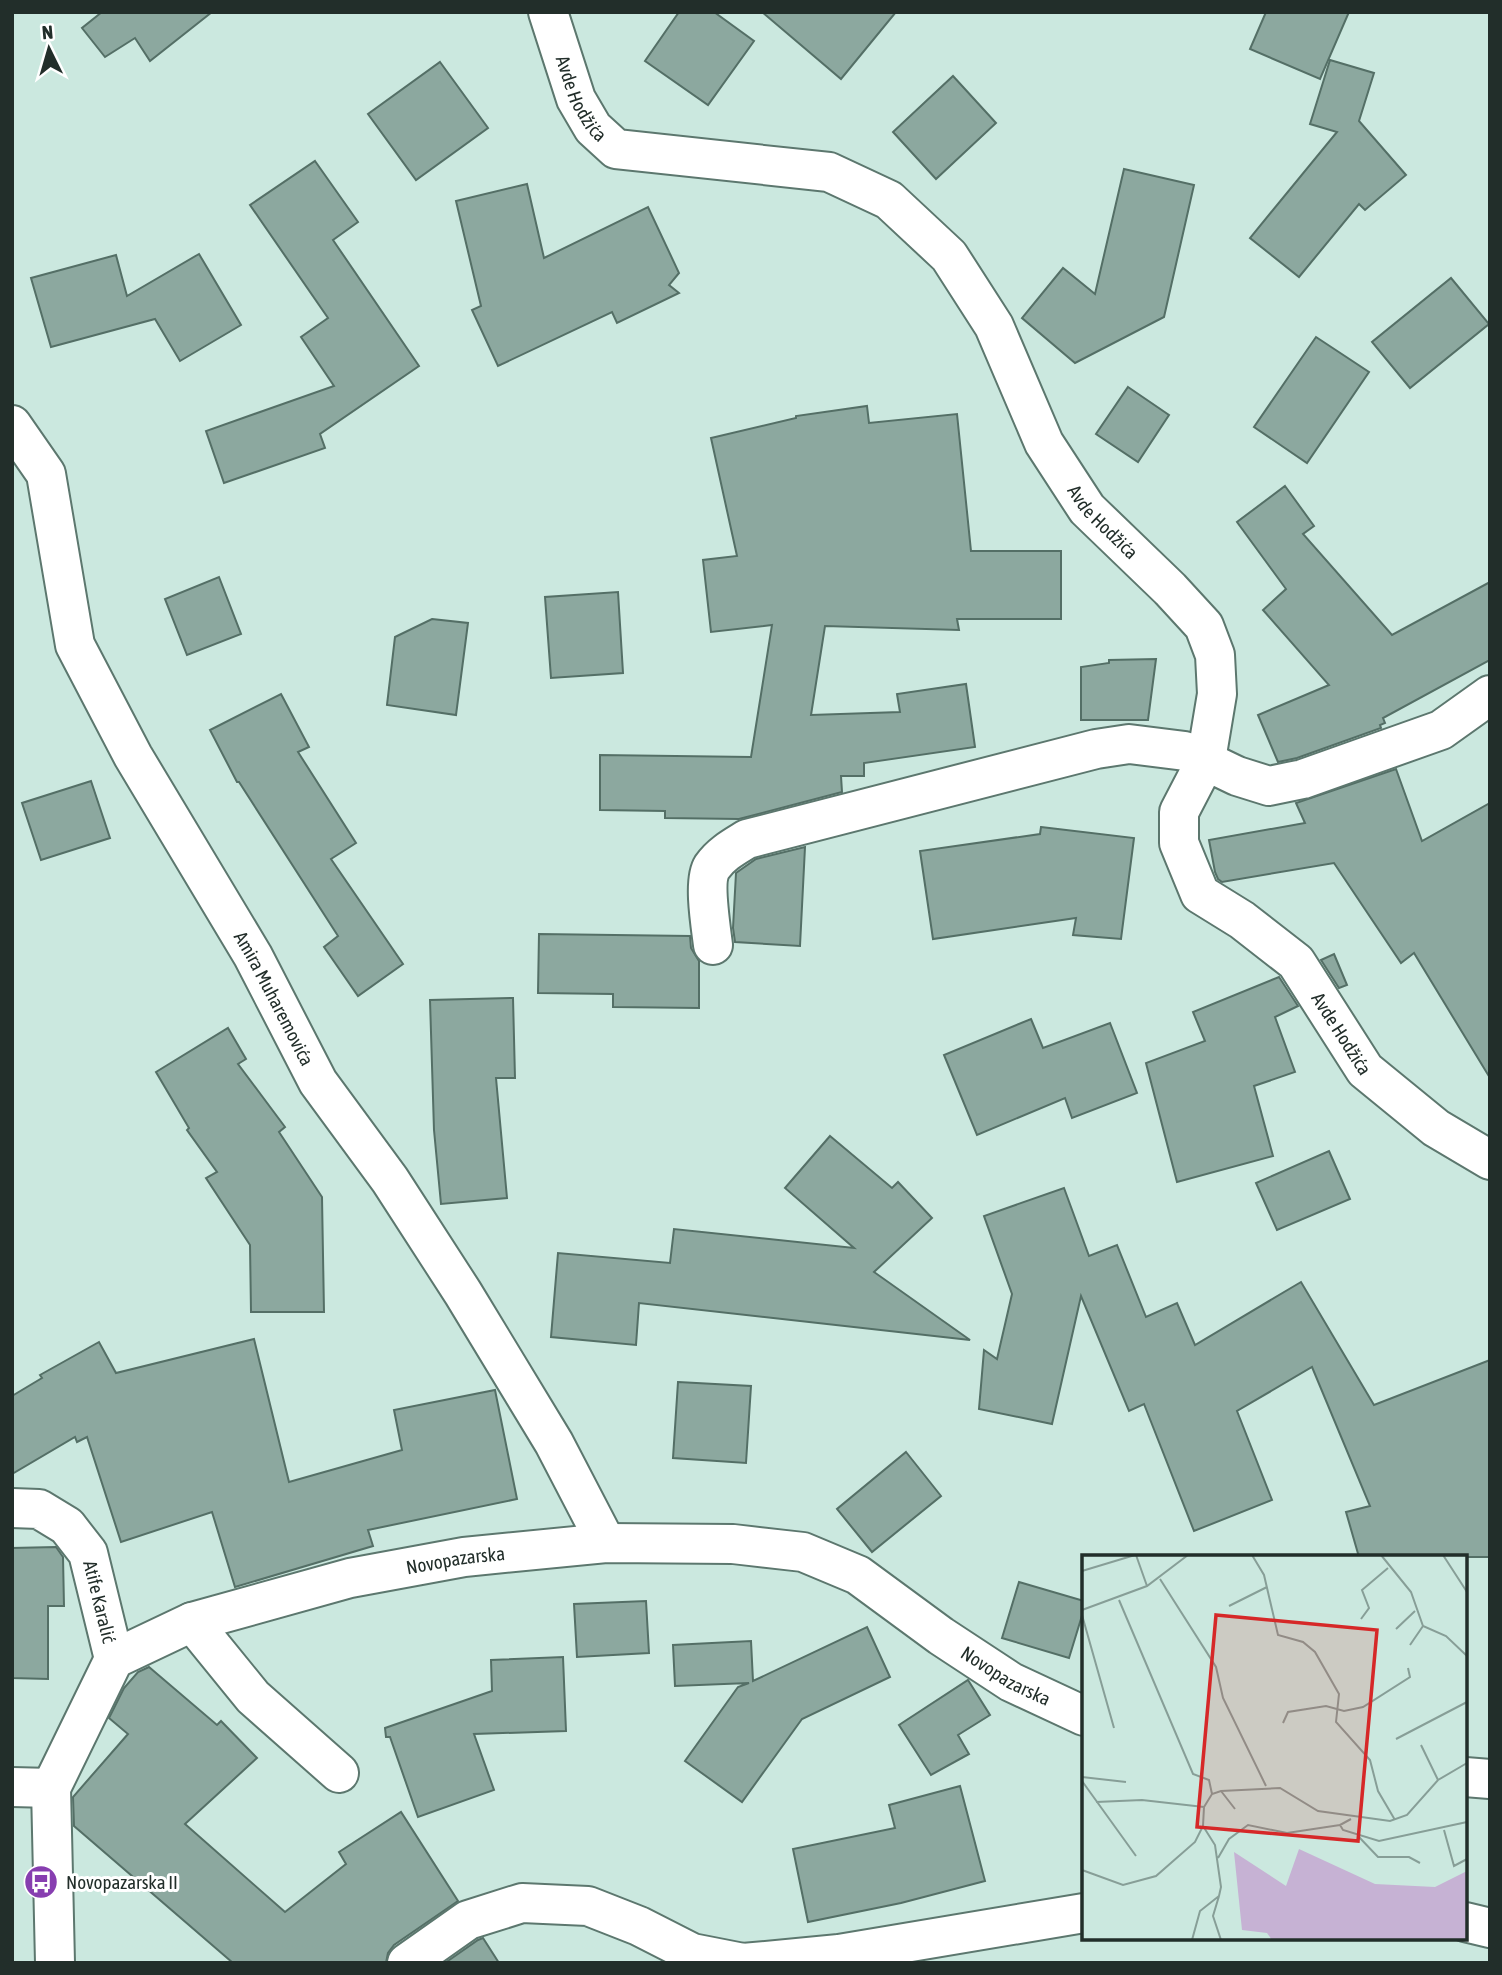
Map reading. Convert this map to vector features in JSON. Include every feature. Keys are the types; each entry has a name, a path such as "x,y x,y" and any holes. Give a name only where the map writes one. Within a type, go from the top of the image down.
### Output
{"street":[{"name":"Avde Hodžića","path":"548,12 576,99 593,128 616,149 829,172 889,200 949,256 994,326 1044,443 1087,509 1170,589 1204,626 1215,654 1217,694 1206,760 1179,812 1179,843 1200,894 1242,920 1296,962 1365,1070 1436,1128 1490,1160"},
{"name":"Amira Muharemovića","path":"12,425 46,474 75,645 132,757 253,956 318,1082 390,1180 463,1293 554,1443 606,1544"},
{"path":"713,945 710,870 726,852 747,839 1096,749 1129,744 1185,751 1237,776 1269,786 1303,779 1441,730 1490,695"},
{"name":"Atife Karalić","path":"12,1508 39,1509 67,1526 88,1553 114,1659"},
{"name":"Novopazarska","path":"114,1659 191,1622 349,1578 464,1557 606,1544 733,1544 803,1552 858,1575 1011,1682 1082,1715"},
{"path":"191,1622 253,1697 339,1773"},
{"path":"56,1962 51,1788 114,1659"},
{"path":"1467,1777 1490,1779"},
{"path":"12,1787 51,1788"},
{"path":"407,1963 468,1920 522,1903 587,1906 639,1926 692,1953 743,1963 839,1954 1082,1913"},
{"path":"1467,1922 1490,1928"}],"building":[{"path":"102,12 212,12 150,61 135,38 105,57 82,28"},
{"path":"679,12 714,12 754,41 708,105 645,61"},
{"path":"762,12 896,12 841,79"},
{"path":"1266,12 1349,12 1320,79 1250,49"},
{"path":"1330,60 1374,73 1359,121 1406,175 1365,210 1359,204 1299,277 1250,238 1337,132 1310,124"},
{"path":"440,62 488,128 416,180 368,114"},
{"path":"953,76 996,123 936,179 893,132"},
{"path":"315,161 358,222 333,240 419,366 320,434 325,448 224,483 206,431 334,386 301,337 328,318 250,205"},
{"path":"1124,169 1194,185 1164,317 1075,363 1022,318 1063,268 1095,294"},
{"path":"527,184 544,258 648,207 679,273 669,285 679,293 617,323 612,312 498,366 472,310 481,306 456,201"},
{"path":"199,254 241,325 180,361 155,319 51,347 31,278 116,255 127,296"},
{"path":"1451,278 1489,324 1410,388 1372,342"},
{"path":"1316,337 1369,372 1307,463 1254,427"},
{"path":"1128,387 1169,415 1138,462 1096,434"},
{"path":"867,406 869,423 957,414 971,551 1061,551 1061,619 957,619 959,630 825,626 811,715 900,712 897,694 966,684 975,747 864,763 864,776 841,776 842,792 739,819 665,818 665,811 600,810 600,755 751,757 772,625 711,632 703,560 737,556 711,438 796,416"},
{"path":"1285,486 1314,526 1303,534 1392,635 1490,582 1490,660 1383,718 1385,723 1380,725 1381,728 1297,758 1278,762 1258,715 1329,685 1263,610 1286,589 1237,522"},
{"path":"219,577 241,634 187,655 165,599"},
{"path":"618,592 623,673 551,678 545,597"},
{"path":"432,619 468,623 456,715 387,705 395,637"},
{"path":"1156,659 1148,720 1081,720 1081,667 1109,663 1109,660"},
{"path":"281,694 309,747 298,752 356,843 331,859 403,964 358,996 324,947 338,936 237,782 210,730"},
{"path":"1396,769 1422,841 1490,803 1490,1078 1414,953 1401,963 1334,863 1222,882 1215,872 1209,840 1305,823 1296,803"},
{"path":"91,781 110,838 41,860 22,803"},
{"path":"1041,827 1134,838 1121,939 1073,935 1076,918 933,939 920,851 1040,834"},
{"path":"805,847 800,946 735,942 733,928 736,873 756,859"},
{"path":"539,934 690,936 691,948 699,961 699,1008 613,1007 613,994 538,993"},
{"path":"1334,954 1347,985 1339,988 1321,960"},
{"path":"1279,977 1298,1006 1275,1017 1295,1072 1254,1086 1273,1156 1177,1182 1146,1063 1205,1041 1193,1012"},
{"path":"513,998 515,1078 496,1078 507,1198 441,1204 434,1130 430,1000"},
{"path":"1031,1019 1043,1048 1110,1023 1137,1093 1072,1118 1065,1098 977,1135 944,1055"},
{"path":"228,1028 246,1059 238,1064 285,1127 279,1132 322,1197 324,1312 251,1312 250,1245 206,1178 217,1172 187,1130 189,1128 156,1072"},
{"path":"830,1136 892,1188 898,1182 932,1218 874,1272 970,1340 639,1303 636,1345 551,1337 558,1253 670,1263 674,1229 854,1248 785,1188"},
{"path":"1329,1151 1350,1199 1277,1230 1256,1183"},
{"path":"1064,1188 1089,1256 1117,1245 1146,1317 1177,1303 1195,1345 1301,1282 1374,1405 1490,1360 1490,1557 1358,1555 1346,1512 1370,1506 1312,1367 1237,1411 1272,1500 1194,1531 1144,1404 1129,1411 1081,1296 1052,1424 979,1409 984,1350 997,1359 1012,1294 984,1216"},
{"path":"254,1339 289,1482 402,1450 394,1410 495,1390 517,1499 368,1530 373,1546 235,1587 212,1512 121,1542 87,1437 77,1442 75,1437 12,1474 12,1396 42,1378 40,1375 99,1342 116,1373"},
{"path":"678,1382 751,1386 746,1463 673,1458"},
{"path":"906,1452 941,1496 872,1552 837,1509"},
{"path":"56,1547 63,1557 64,1606 48,1606 48,1679 12,1678 12,1548"},
{"path":"1019,1582 1082,1600 1082,1616 1069,1658 1002,1638"},
{"path":"646,1601 649,1653 577,1657 574,1604"},
{"path":"867,1627 890,1677 802,1719 742,1802 685,1761 738,1687 749,1683 675,1686 673,1645 751,1641 753,1681"},
{"path":"563,1657 566,1731 474,1734 494,1790 418,1817 390,1737 386,1737 385,1728 492,1691 491,1660"},
{"path":"149,1667 217,1725 221,1721 257,1758 185,1824 285,1912 346,1864 339,1852 401,1812 458,1901 394,1945 388,1953 386,1963 233,1963 74,1826 73,1797 128,1734 109,1718 124,1688 138,1672"},
{"path":"968,1680 990,1715 958,1735 969,1754 931,1775 899,1725"},
{"path":"960,1786 985,1881 901,1903 808,1922 793,1849 895,1828 889,1805"},
{"path":"483,1938 499,1963 445,1963 478,1940"}],"place":[{"name":"Novopazarska II","path":"41,1882"}]}
